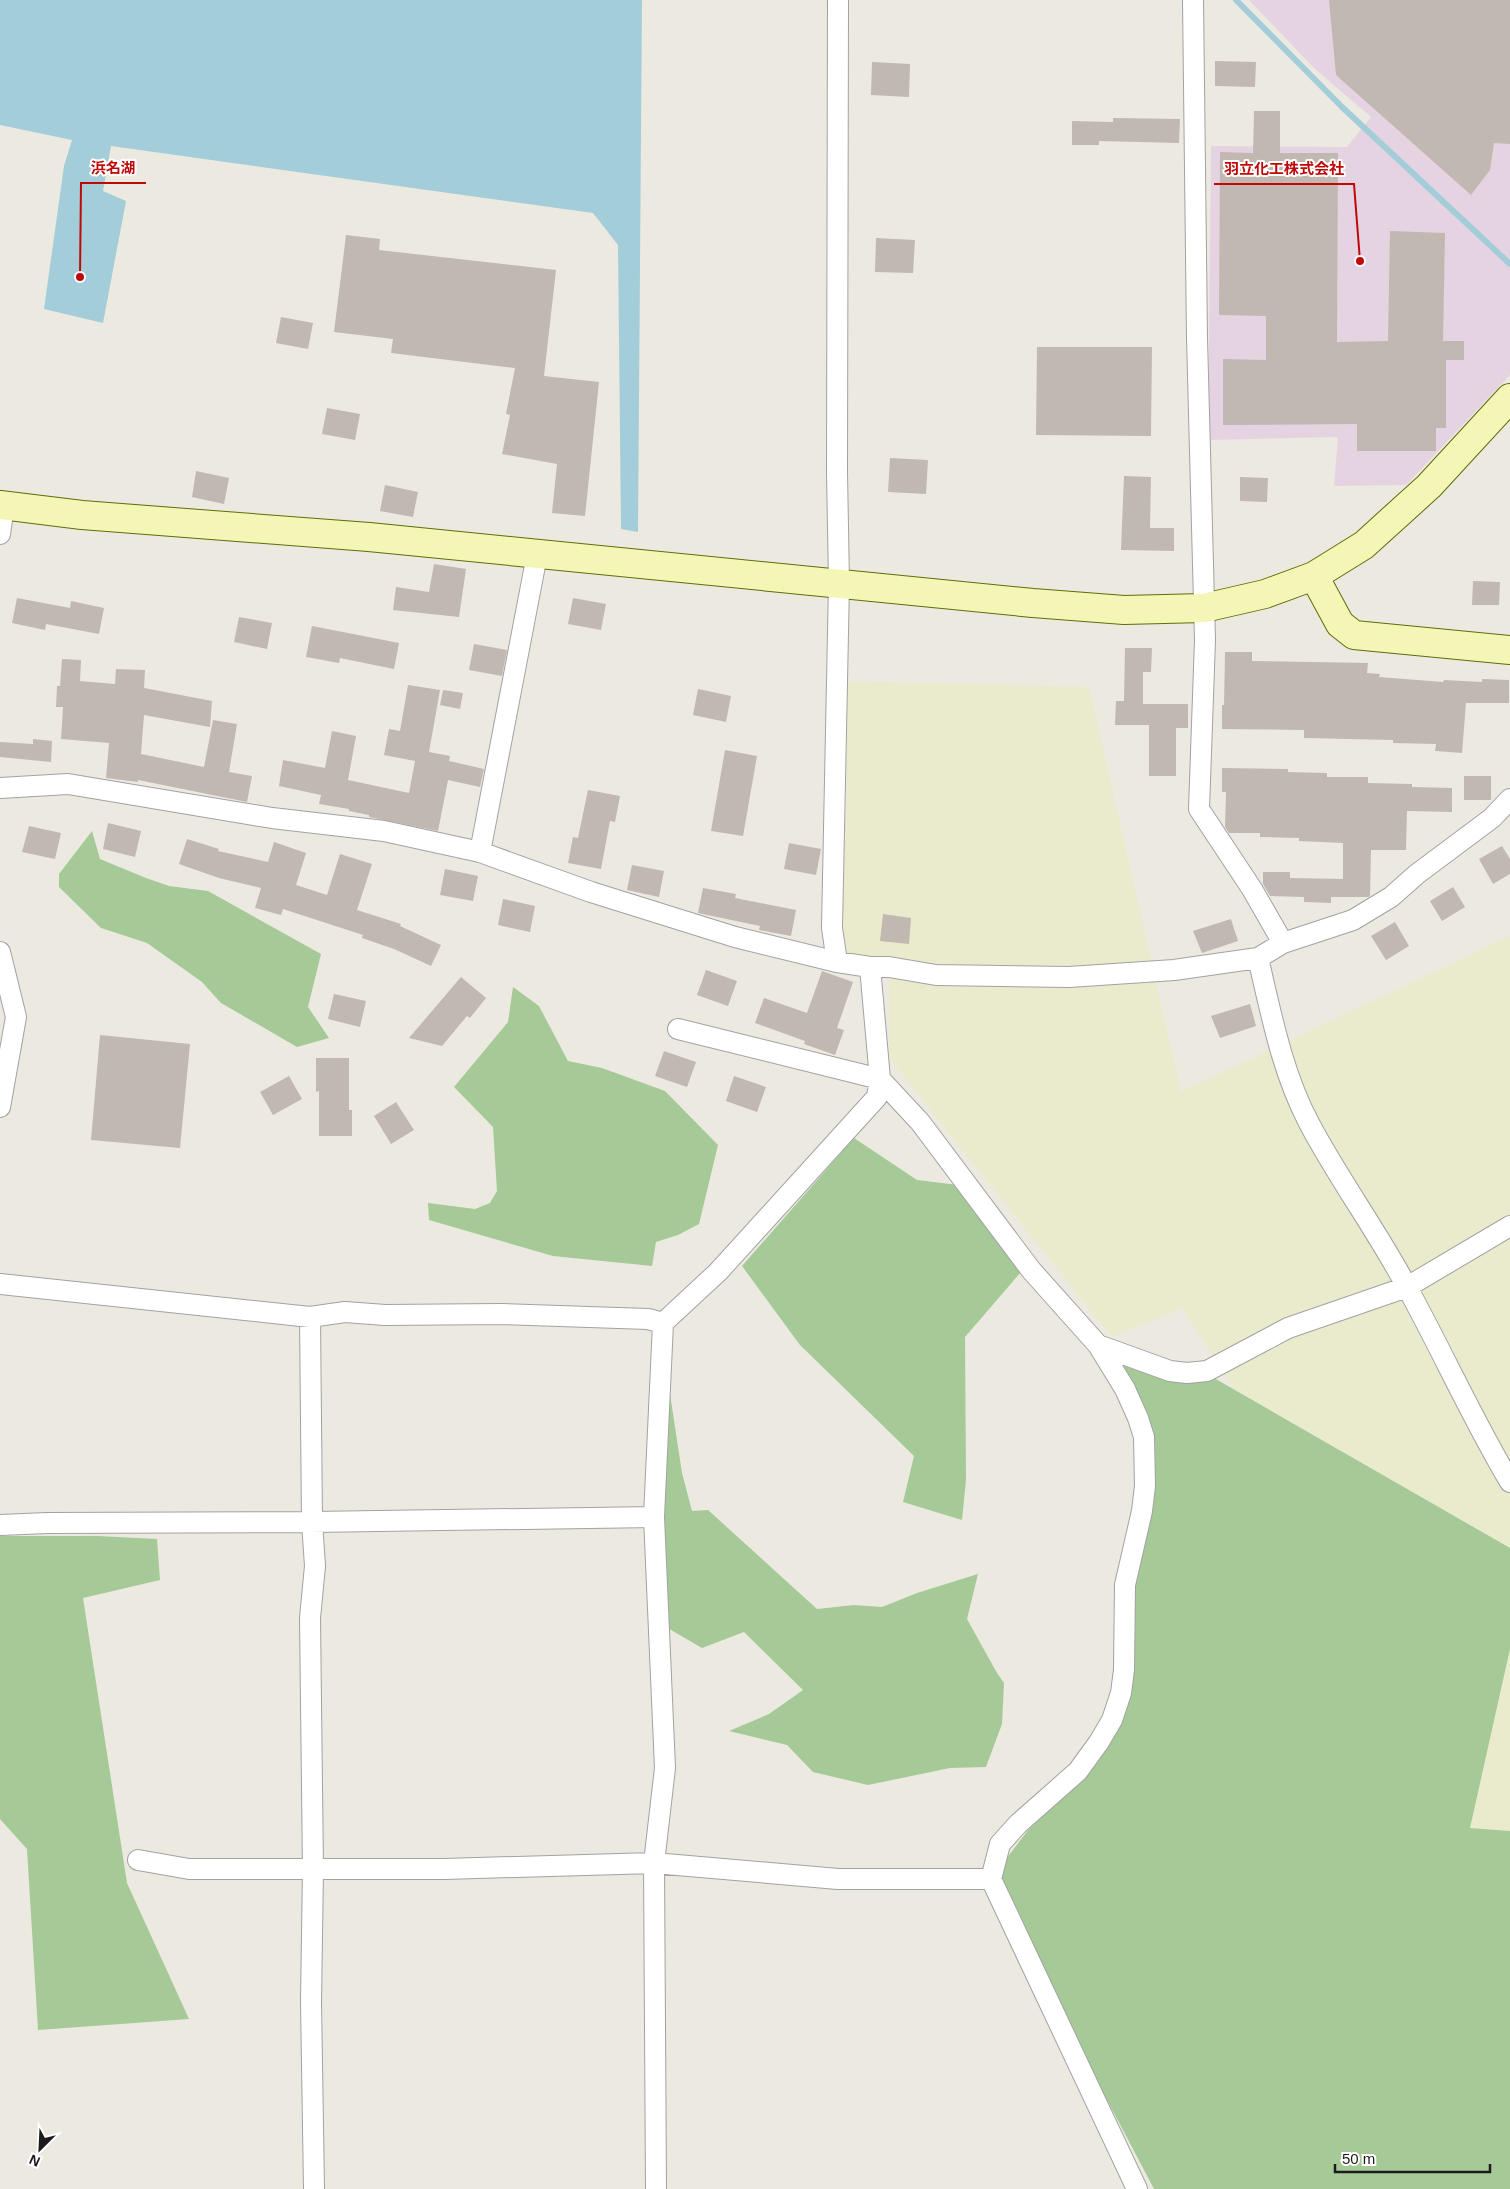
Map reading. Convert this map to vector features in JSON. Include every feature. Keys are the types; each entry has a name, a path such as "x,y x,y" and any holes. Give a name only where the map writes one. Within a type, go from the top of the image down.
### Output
{"street":[{"path":"837,962 832,928 839,583 837,472 838,0"},
{"path":"1194,0 1198,338 1205,640 1199,809 1252,889 1283,944"},
{"path":"0,534 2,506 82,515 369,537 536,555 1124,610 1204,608 1265,594 1314,576 1364,545 1422,492 1510,398"},
{"path":"480,852 536,555"},
{"path":"1314,576 1340,624 1354,635 1510,650"},
{"path":"0,788 68,784 272,818 384,831 480,852 592,892 734,938 837,962 870,967 889,967 936,975 1069,977 1174,970 1258,958 1283,944 1353,920 1391,897 1417,874 1492,818 1510,799"},
{"path":"0,952 16,1017 0,1107"},
{"path":"1258,958 1277,1038 1292,1085 1308,1123 1407,1287 1510,1482"},
{"path":"656,2189 654,1863 665,1768 654,1516 663,1323 718,1272 876,1097 880,1079 870,967"},
{"path":"678,1029 880,1079 920,1122 1031,1270 1098,1345 1125,1390 1144,1437 1145,1486 1142,1511 1125,1585 1124,1670 1121,1693 1112,1720 1078,1771 1018,1824 1000,1844 992,1879 1137,2189"},
{"path":"1098,1345 1170,1371 1188,1373 1207,1371 1288,1328 1407,1287 1510,1226"},
{"path":"0,1284 310,1317 345,1312 501,1314 648,1319 663,1323"},
{"path":"310,1317 312,1522 315,1566 310,1618 313,1870 311,2001 314,2189"},
{"path":"0,1525 654,1516"},
{"path":"138,1860 189,1869 313,1870 444,1869 654,1863 838,1879 992,1879"}],"shaded area":[{"path":"1249,0 1510,0 1510,375 1406,485 1334,486 1338,437 1208,440 1211,146 1347,147 1371,117 1314,68"}],"green space":[{"path":"837,681 1089,687 1181,1092 1510,936 1510,1548 1234,1389 1182,1308 1112,1337 889,1058 889,967 837,962 847,798"},
{"path":"92,831 100,859 169,886 208,891 321,954 308,1007 329,1038 297,1047 221,1003 202,982 147,943 101,928 59,887 59,874"},
{"path":"513,987 539,1006 568,1061 602,1068 665,1091 718,1145 699,1224 678,1235 656,1242 652,1266 553,1256 429,1220 428,1203 475,1209 490,1203 497,1191 493,1127 454,1087 508,1022"},
{"path":"854,1138 917,1180 958,1185 1027,1265 965,1337 966,1480 962,1520 903,1502 914,1456 800,1345 742,1266"},
{"path":"1121,1354 1207,1374 1510,1548 1510,1649 1470,1828 1510,1831 1510,2189 1154,2189 991,1879 1112,1719 1144,1453"},
{"path":"666,1368 682,1473 692,1511 708,1510 817,1609 854,1605 882,1607 917,1593 978,1574 967,1619 1004,1683 1002,1724 986,1767 950,1768 868,1785 813,1772 787,1745 729,1731 769,1714 803,1690 744,1632 702,1648 659,1623"},
{"path":"0,1536 98,1536 157,1539 160,1580 83,1598 127,1883 189,2019 38,2030 27,1849 0,1819"},
{"path":"1510,1649 1510,1831 1469,1829"}],"water":[{"path":"0,0 642,0 638,532 621,529 618,245 593,213 111,146 103,191 126,201 103,323 44,309 64,166 72,140 0,125"}],"building":[{"path":"1329,0 1510,0 1510,144 1494,143 1490,170 1471,195 1336,75"},
{"path":"1215,61 1256,62 1255,87 1215,86"},
{"path":"872,62 910,64 909,97 871,95"},
{"path":"1254,111 1280,111 1280,153 1338,153 1337,342 1388,341 1390,231 1445,233 1443,341 1464,341 1464,360 1446,360 1446,428 1436,428 1436,451 1357,451 1357,424 1223,425 1223,359 1266,360 1266,316 1219,315 1220,152 1253,153"},
{"path":"1113,118 1180,119 1179,143 1099,141 1099,145 1072,145 1072,121 1113,122"},
{"path":"346,235 380,239 379,250 556,270 544,376 599,382 585,516 552,513 557,464 502,454 510,415 506,414 515,368 391,353 393,339 334,332"},
{"path":"876,238 915,240 913,273 875,272"},
{"path":"281,317 313,323 308,349 276,343"},
{"path":"1037,347 1152,347 1151,436 1036,435"},
{"path":"327,408 360,414 355,440 322,434"},
{"path":"890,458 928,460 926,494 888,492"},
{"path":"196,471 229,478 224,504 192,497"},
{"path":"1124,476 1151,477 1150,528 1174,528 1174,551 1121,550"},
{"path":"1240,477 1268,478 1267,502 1240,501"},
{"path":"385,485 418,492 413,517 380,511"},
{"path":"434,564 466,569 459,617 393,610 396,587 429,592"},
{"path":"1473,581 1500,582 1499,605 1472,605"},
{"path":"17,598 70,608 71,601 104,608 99,634 46,624 45,630 12,623"},
{"path":"573,598 606,604 601,630 568,624"},
{"path":"239,617 272,623 267,649 234,642"},
{"path":"312,626 399,643 394,669 340,658 339,663 306,657"},
{"path":"474,644 507,650 502,676 469,670"},
{"path":"1125,648 1152,648 1151,672 1143,672 1143,704 1188,704 1188,728 1176,728 1176,776 1149,776 1149,725 1115,725 1116,701 1124,701"},
{"path":"1225,652 1252,652 1252,661 1368,663 1367,673 1380,674 1379,677 1443,682 1444,680 1482,682 1482,679 1509,680 1509,703 1466,703 1462,753 1435,751 1436,744 1393,743 1393,740 1304,738 1304,730 1222,729"},
{"path":"62,659 81,660 80,681 115,684 116,669 145,670 144,688 212,701 210,727 144,715 141,754 204,767 213,720 237,724 229,772 252,776 247,802 138,780 138,782 106,778 109,743 61,739 63,707 56,707 57,686 60,686"},
{"path":"408,685 440,690 429,752 450,756 449,761 484,769 480,787 448,780 438,831 369,817 369,815 349,811 349,809 319,804 321,795 279,786 283,760 325,768 332,731 356,736 348,780 409,793 415,761 384,755 389,729 400,731"},
{"path":"698,689 731,696 726,722 693,715"},
{"path":"443,690 463,693 460,709 440,705"},
{"path":"33,739 52,741 51,762 0,757 0,742 33,744"},
{"path":"725,750 757,756 743,836 711,831"},
{"path":"1222,768 1288,769 1288,772 1327,773 1327,777 1368,777 1368,783 1412,784 1412,787 1452,788 1452,812 1407,811 1406,850 1371,850 1370,896 1368,897 1331,897 1331,903 1304,902 1304,897 1270,896 1263,884 1263,872 1290,872 1290,878 1343,879 1343,843 1299,841 1299,838 1260,837 1260,833 1229,833 1225,827 1226,792 1222,792"},
{"path":"1464,776 1491,776 1491,800 1464,800"},
{"path":"588,790 620,796 615,822 610,821 601,869 568,863 573,837 578,838"},
{"path":"108,823 141,831 135,857 103,849"},
{"path":"29,826 61,833 55,859 22,852"},
{"path":"187,839 219,849 218,851 268,862 274,842 306,853 296,885 327,895 340,854 372,864 357,910 401,924 400,926 441,945 431,966 394,949 362,938 363,935 283,909 281,915 255,908 261,888 219,878 179,864"},
{"path":"789,843 821,849 816,875 784,869"},
{"path":"1502,846 1510,859 1510,874 1493,884 1479,859"},
{"path":"632,865 664,871 659,897 627,890"},
{"path":"445,869 478,876 473,901 440,895"},
{"path":"1453,887 1465,907 1442,921 1430,901"},
{"path":"703,888 736,894 735,898 796,910 791,936 759,930 760,926 698,913"},
{"path":"503,899 535,906 530,932 498,925"},
{"path":"883,914 911,918 909,944 880,941"},
{"path":"1231,919 1238,941 1202,953 1193,931"},
{"path":"1395,922 1409,946 1386,960 1371,936"},
{"path":"706,970 737,981 728,1006 697,995"},
{"path":"822,971 853,982 837,1028 844,1030 835,1055 804,1044 805,1041 755,1023 764,998 807,1013"},
{"path":"461,977 486,998 470,1018 467,1016 442,1046 409,1038"},
{"path":"334,994 366,1001 360,1027 328,1019"},
{"path":"1250,1004 1256,1026 1220,1038 1211,1016"},
{"path":"100,1035 190,1044 180,1148 91,1140"},
{"path":"664,1051 696,1062 687,1087 655,1076"},
{"path":"316,1058 349,1058 349,1110 352,1110 352,1136 319,1136 319,1091 316,1092"},
{"path":"289,1076 302,1099 273,1115 260,1092"},
{"path":"734,1076 766,1087 757,1112 726,1101"},
{"path":"396,1102 414,1130 391,1144 374,1116"}],"waterway":[{"path":"1236,0 1342,107 1510,264"}],"place":[{"name":"羽立化工株式会社","path":"1360,261"},
{"name":"浜名湖","path":"80,277"}]}
